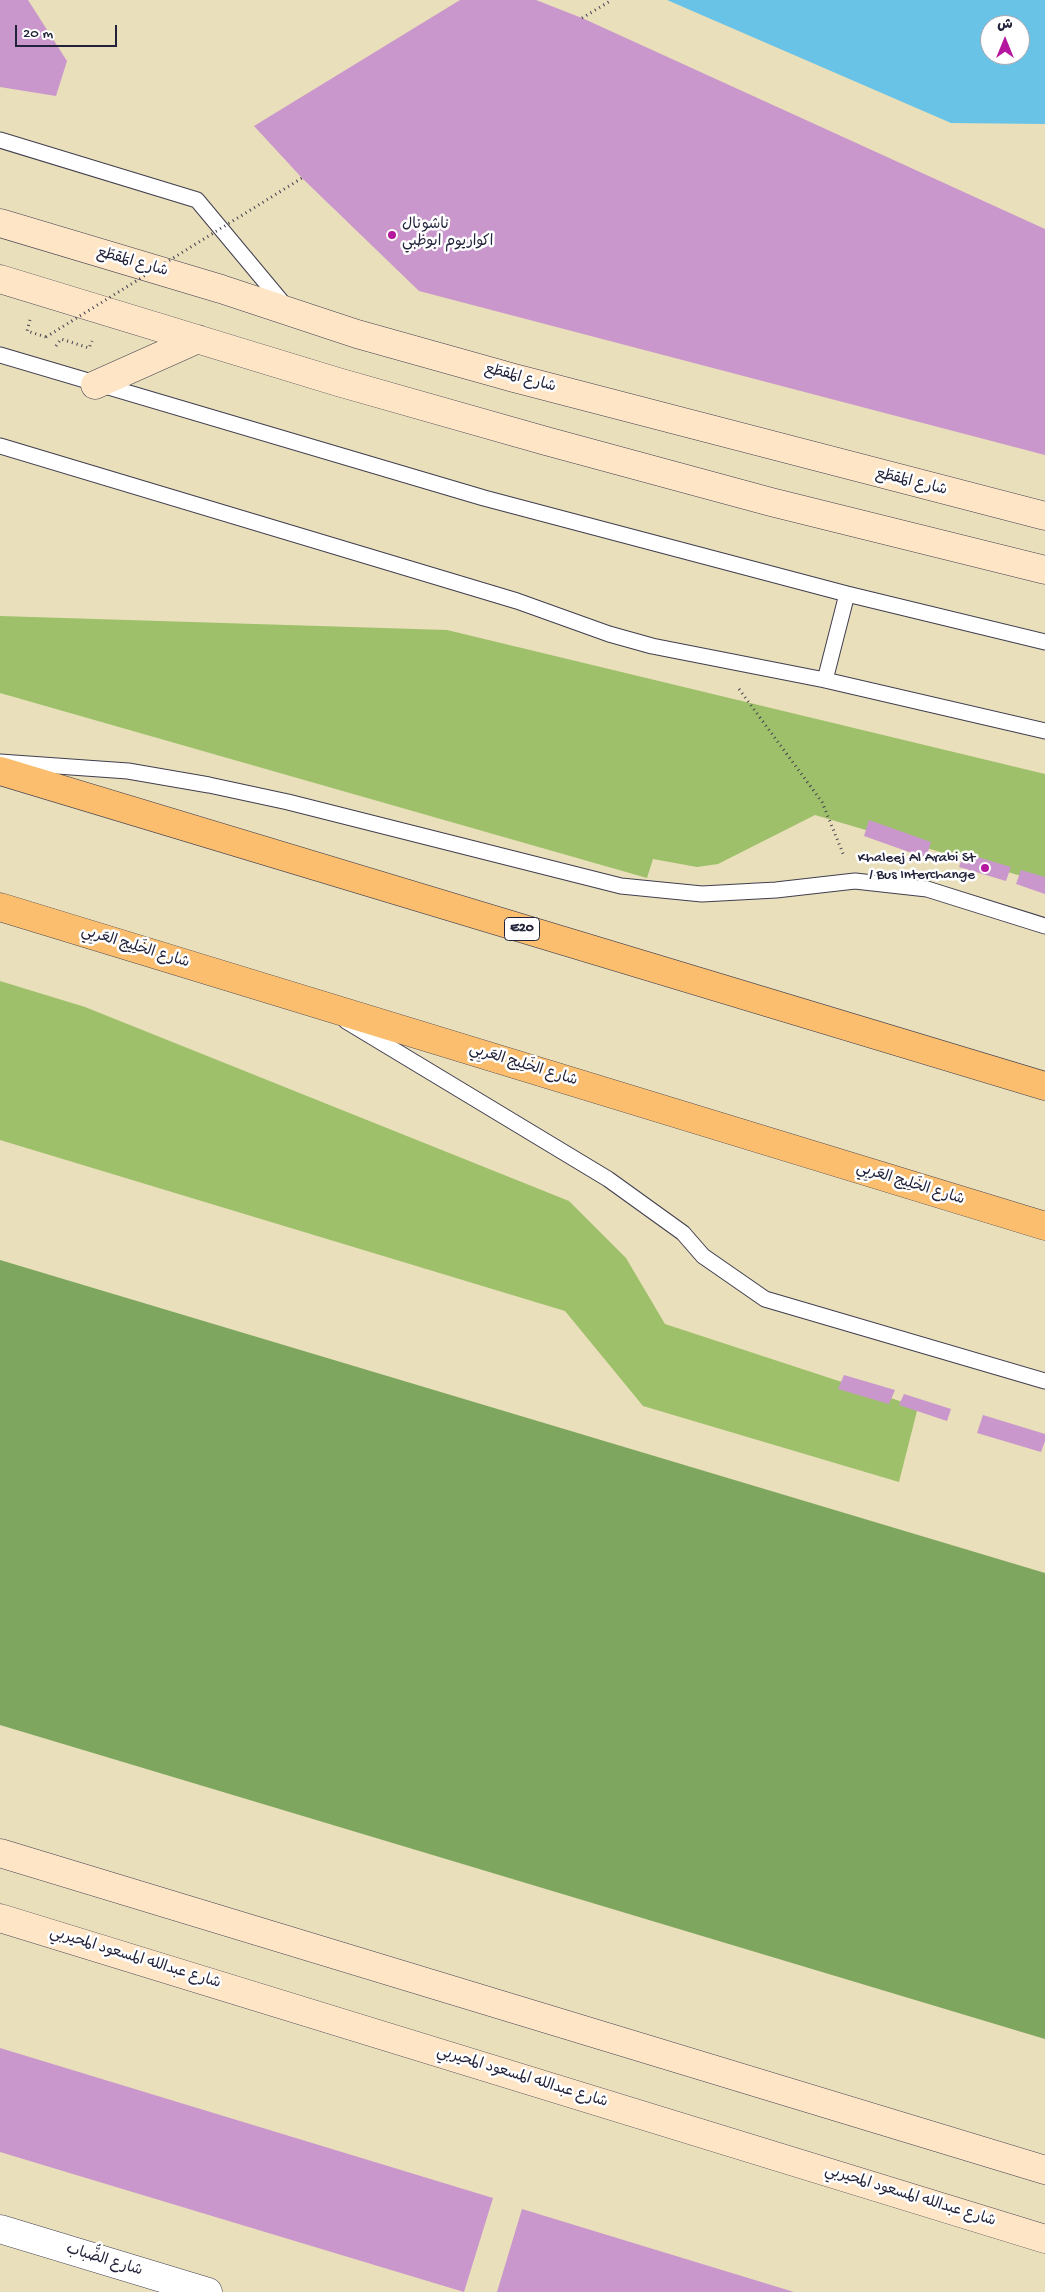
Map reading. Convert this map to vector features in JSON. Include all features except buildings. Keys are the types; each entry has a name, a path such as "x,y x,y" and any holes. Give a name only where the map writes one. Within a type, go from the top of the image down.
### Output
{"highway":[{"name":"E20","path":"0,771 1045,1086"},
{"name":"شارع الخَلِيج العَربِي","path":"0,907 1045,1226"}],"street":[{"name":"شارع المَقطَع","path":"0,223 220,289 292,313 523,380 1045,516"},
{"path":"0,279 338,382 555,443 771,502 1045,570"},
{"path":"95,385 198,339"},
{"path":"0,1854 1045,2170"},
{"name":"شارع عبدالله المسعود المحيربي","path":"0,1918 1045,2239"},
{"name":"شارع الضُّباب","path":"0,2229 137,2282 208,2292"}],"lane":[{"path":"0,140 196,200 292,313"},
{"path":"0,355 95,385 484,498 847,594 1045,642"},
{"path":"0,446 517,601 609,634 652,646 825,680 1045,731"},
{"path":"825,680 847,594"},
{"path":"0,762 45,764 128,772 208,785 288,802 621,886 702,894 776,890 855,881 927,889 1045,926"},
{"path":"320,1004 378,1042 608,1179 682,1233 703,1256 766,1299 1045,1381"}],"path":[{"path":"582,18 612,0"},
{"path":"39,323 30,320 26,331 46,337 302,178"},
{"path":"48,326 65,332"},
{"path":"61,339 89,348 92,340 83,338"},
{"path":"736,662 738,689 822,802 855,881"}],"green space":[{"path":"0,616 447,630 1045,774 1045,883 815,815 718,864 697,867 653,859 647,878 0,693"},
{"path":"0,981 85,1007 569,1201 626,1258 665,1324 918,1407 899,1482 643,1406 565,1311 0,1140"},
{"path":"0,1260 1045,1573 1045,2039 0,1725"}],"water":[{"path":"667,0 1045,0 1045,124 951,123"}],"place":[{"name":"ناشونال اكواريوم ابوظبي","path":"392,235"},
{"name":"Khaleej Al Arabi St / Bus Interchange","path":"985,868"}]}
